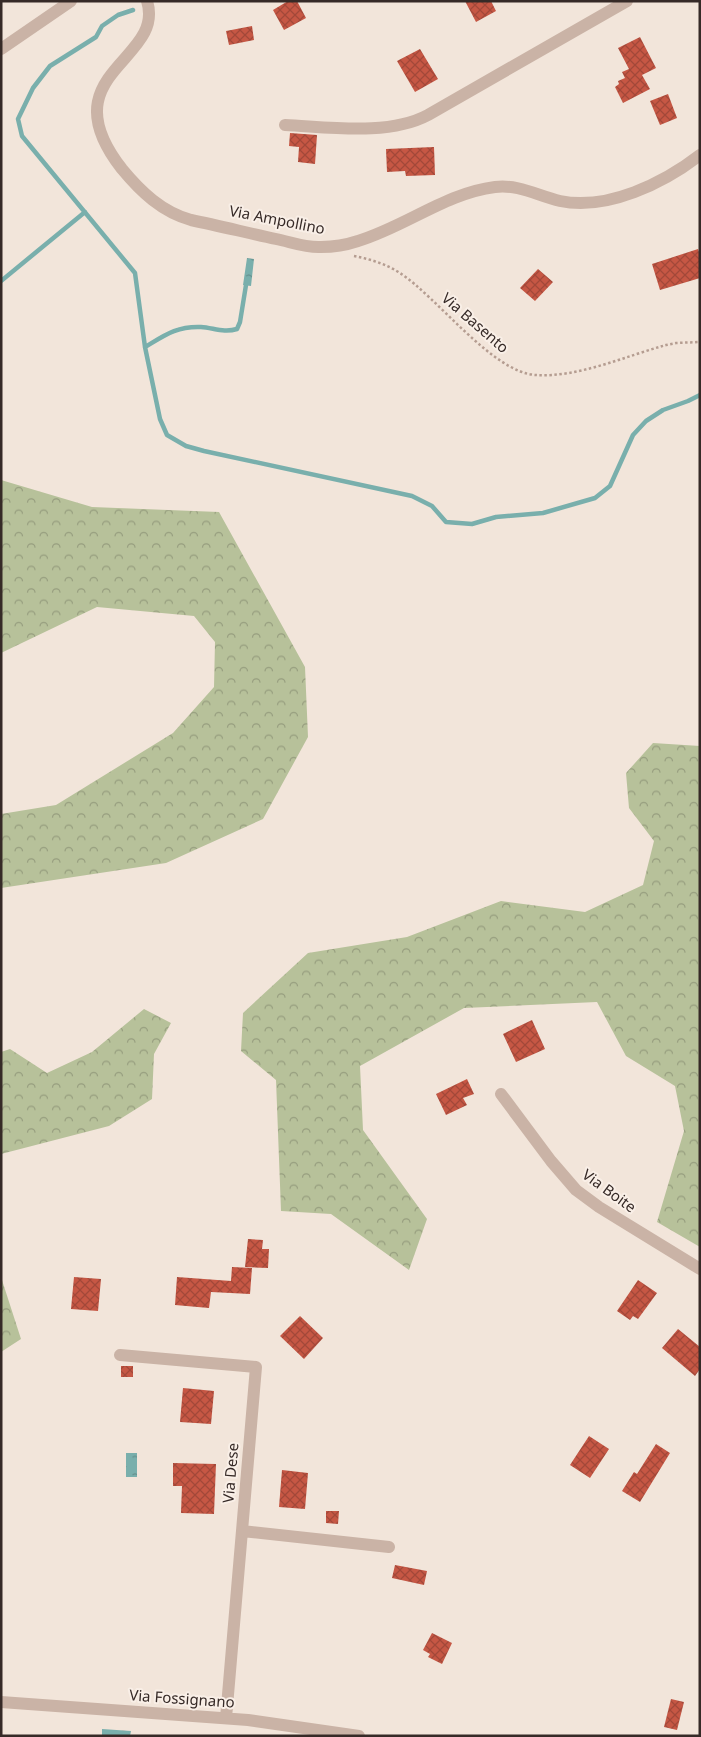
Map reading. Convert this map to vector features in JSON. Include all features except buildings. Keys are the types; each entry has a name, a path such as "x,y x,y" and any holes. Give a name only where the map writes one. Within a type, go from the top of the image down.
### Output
{"street":[{"path":"1,49 71,1"},
{"name":"Via Ampollino","path":"147,1 150,15 146,29 105,82 99,98 98,124 101,136 109,151 136,185 164,208 175,215 191,220 310,246 336,246 369,237 447,202 490,187 509,186 569,202 592,203 614,198 667,177 700,155"},
{"path":"285,125 375,128 396,127 410,123 627,1"},
{"name":"Via Boite","path":"501,1094 556,1168 576,1190 599,1207 700,1269"},
{"name":"Via Dese","path":"120,1355 256,1367 226,1718"},
{"path":"242,1531 389,1547"},
{"name":"Via Fossignano","path":"1,1702 226,1718 298,1726 359,1736"}],"path":[{"name":"Via Basento","path":"347,255 374,261 398,272 488,351 512,368 529,375 566,374 666,345 700,342"}],"green space":[{"path":"1,480 92,507 219,512 305,667 308,737 263,819 166,863 1,888 1,814 56,805 173,733 214,687 215,642 194,616 97,607 1,653"},
{"path":"653,743 700,746 700,1247 657,1222 684,1131 675,1086 626,1056 597,1002 464,1008 360,1066 363,1130 427,1219 409,1270 331,1214 281,1211 276,1080 241,1051 243,1013 308,953 407,937 501,901 585,912 643,885 654,841 629,808 626,773"},
{"path":"144,1009 171,1023 154,1054 152,1099 109,1126 1,1154 1,1052 10,1049 47,1073 92,1052"},
{"path":"1,1277 21,1339 1,1352"}],"water":[{"path":"247,258 254,259 251,286 243,285"},
{"path":"126,1453 137,1453 137,1477 126,1477"},
{"path":"102,1729 131,1731 130,1736 102,1736"}],"waterway":[{"path":"133,10 118,15 102,26 96,37 50,66 33,88 18,119 22,136 135,273 145,347 160,419 167,435 186,446 204,451 412,496 432,506 446,522 472,524 496,517 543,513 595,498 610,486 633,435 646,421 663,410 700,395"},
{"path":"1,281 85,212"},
{"path":"145,347 172,332 185,328 201,327 228,331 237,329 240,322 246,285"}]}
